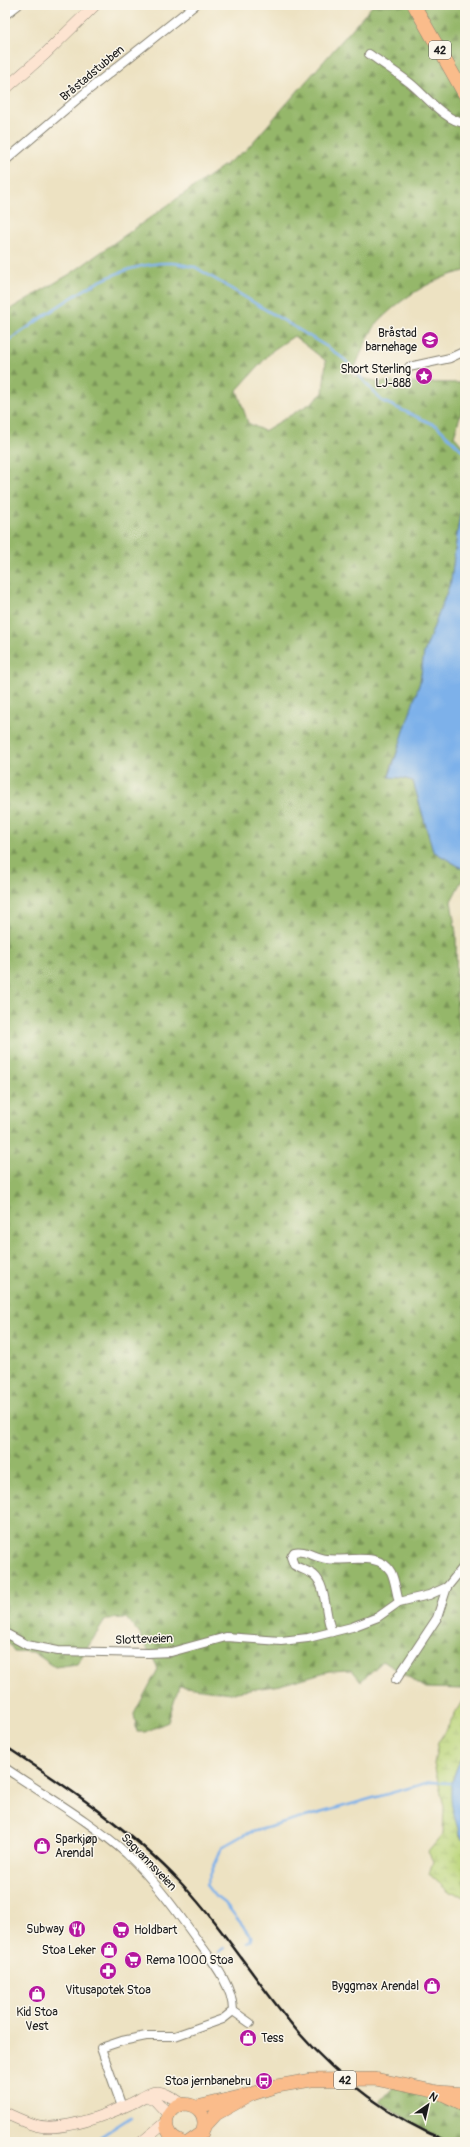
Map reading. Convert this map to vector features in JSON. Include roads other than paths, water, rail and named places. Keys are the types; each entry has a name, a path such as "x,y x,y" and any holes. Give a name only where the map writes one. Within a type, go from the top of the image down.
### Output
{"main road":[{"name":"42","path":"414,5 465,95"},
{"name":"42","path":"182,2104 197,2107 252,2094 277,2086 311,2080 375,2079 438,2092 465,2094"},
{"name":"42","path":"438,2092 465,2105"},
{"name":"42","path":"190,2142 204,2134 216,2114 252,2094"},
{"path":"181,2142 172,2137 166,2127 167,2118 176,2106 182,2104"},
{"path":"197,2107 203,2116 204,2134"}],"street":[{"path":"5,15 18,5"},
{"path":"5,89 45,54 94,5"},
{"name":"Bråstadstubben","path":"5,161 88,91 195,5"},
{"path":"369,54 411,84 426,98 457,122 465,123"},
{"path":"409,368 450,358 465,351"},
{"path":"332,1632 327,1621 324,1591 319,1580 312,1573 294,1565 292,1557 294,1552 300,1550 326,1560 375,1560 385,1564 391,1572 399,1602"},
{"name":"Slotteveien","path":"396,1680 437,1618 447,1587 465,1565"},
{"name":"Slotteveien","path":"5,1633 27,1645 58,1650 148,1653 171,1652 226,1636 281,1641 308,1638 332,1632 378,1617 399,1602 429,1595 447,1587"},
{"name":"Sagvannsveien","path":"5,1768 103,1834 152,1880 210,1958 229,1988 233,1999 233,2011"},
{"path":"122,2108 101,2048 122,2041 146,2036 175,2036 223,2019 233,2011 250,2023"},
{"path":"5,2113 25,2122 51,2127 96,2118 122,2108 153,2092 159,2092 182,2104"},
{"path":"142,2142 167,2118 155,2100 146,2096"}],"water":[{"path":"465,486 465,870 433,851 413,781 389,777 420,682 424,653 451,581"},
{"path":"465,1748 465,1842 460,1834 452,1808 451,1790 454,1775"}],"waterway":[{"path":"5,343 84,290 126,270 148,265 171,263 195,267 329,348 345,360 382,401 437,426 465,453"},
{"path":"247,1943 251,1941 251,1936 225,1903 213,1894 206,1885 222,1847 245,1834 430,1782 451,1783"},
{"path":"218,1952 224,1948"},
{"path":"92,2142 131,2117"}],"railway":[{"path":"5,1746 97,1810 161,1863 197,1901 299,2033 332,2067 349,2082 387,2110 428,2133 449,2142"}],"place":[{"name":"Bråstad barnehage","path":"430,340"},
{"name":"Short Sterling LJ-888","path":"424,376"},
{"name":"Sparkjøp Arendal","path":"42,1846"},
{"name":"Subway","path":"77,1929"},
{"name":"Holdbart","path":"121,1930"},
{"name":"Stoa Leker","path":"109,1950"},
{"name":"Rema 1000 Stoa","path":"133,1960"},
{"name":"Vitusapotek Stoa","path":"108,1971"},
{"name":"Byggmax Arendal","path":"432,1986"},
{"name":"Kid Stoa Vest","path":"37,1994"},
{"name":"Tess","path":"248,2038"},
{"name":"Stoa jernbanebru","path":"264,2081"}]}
